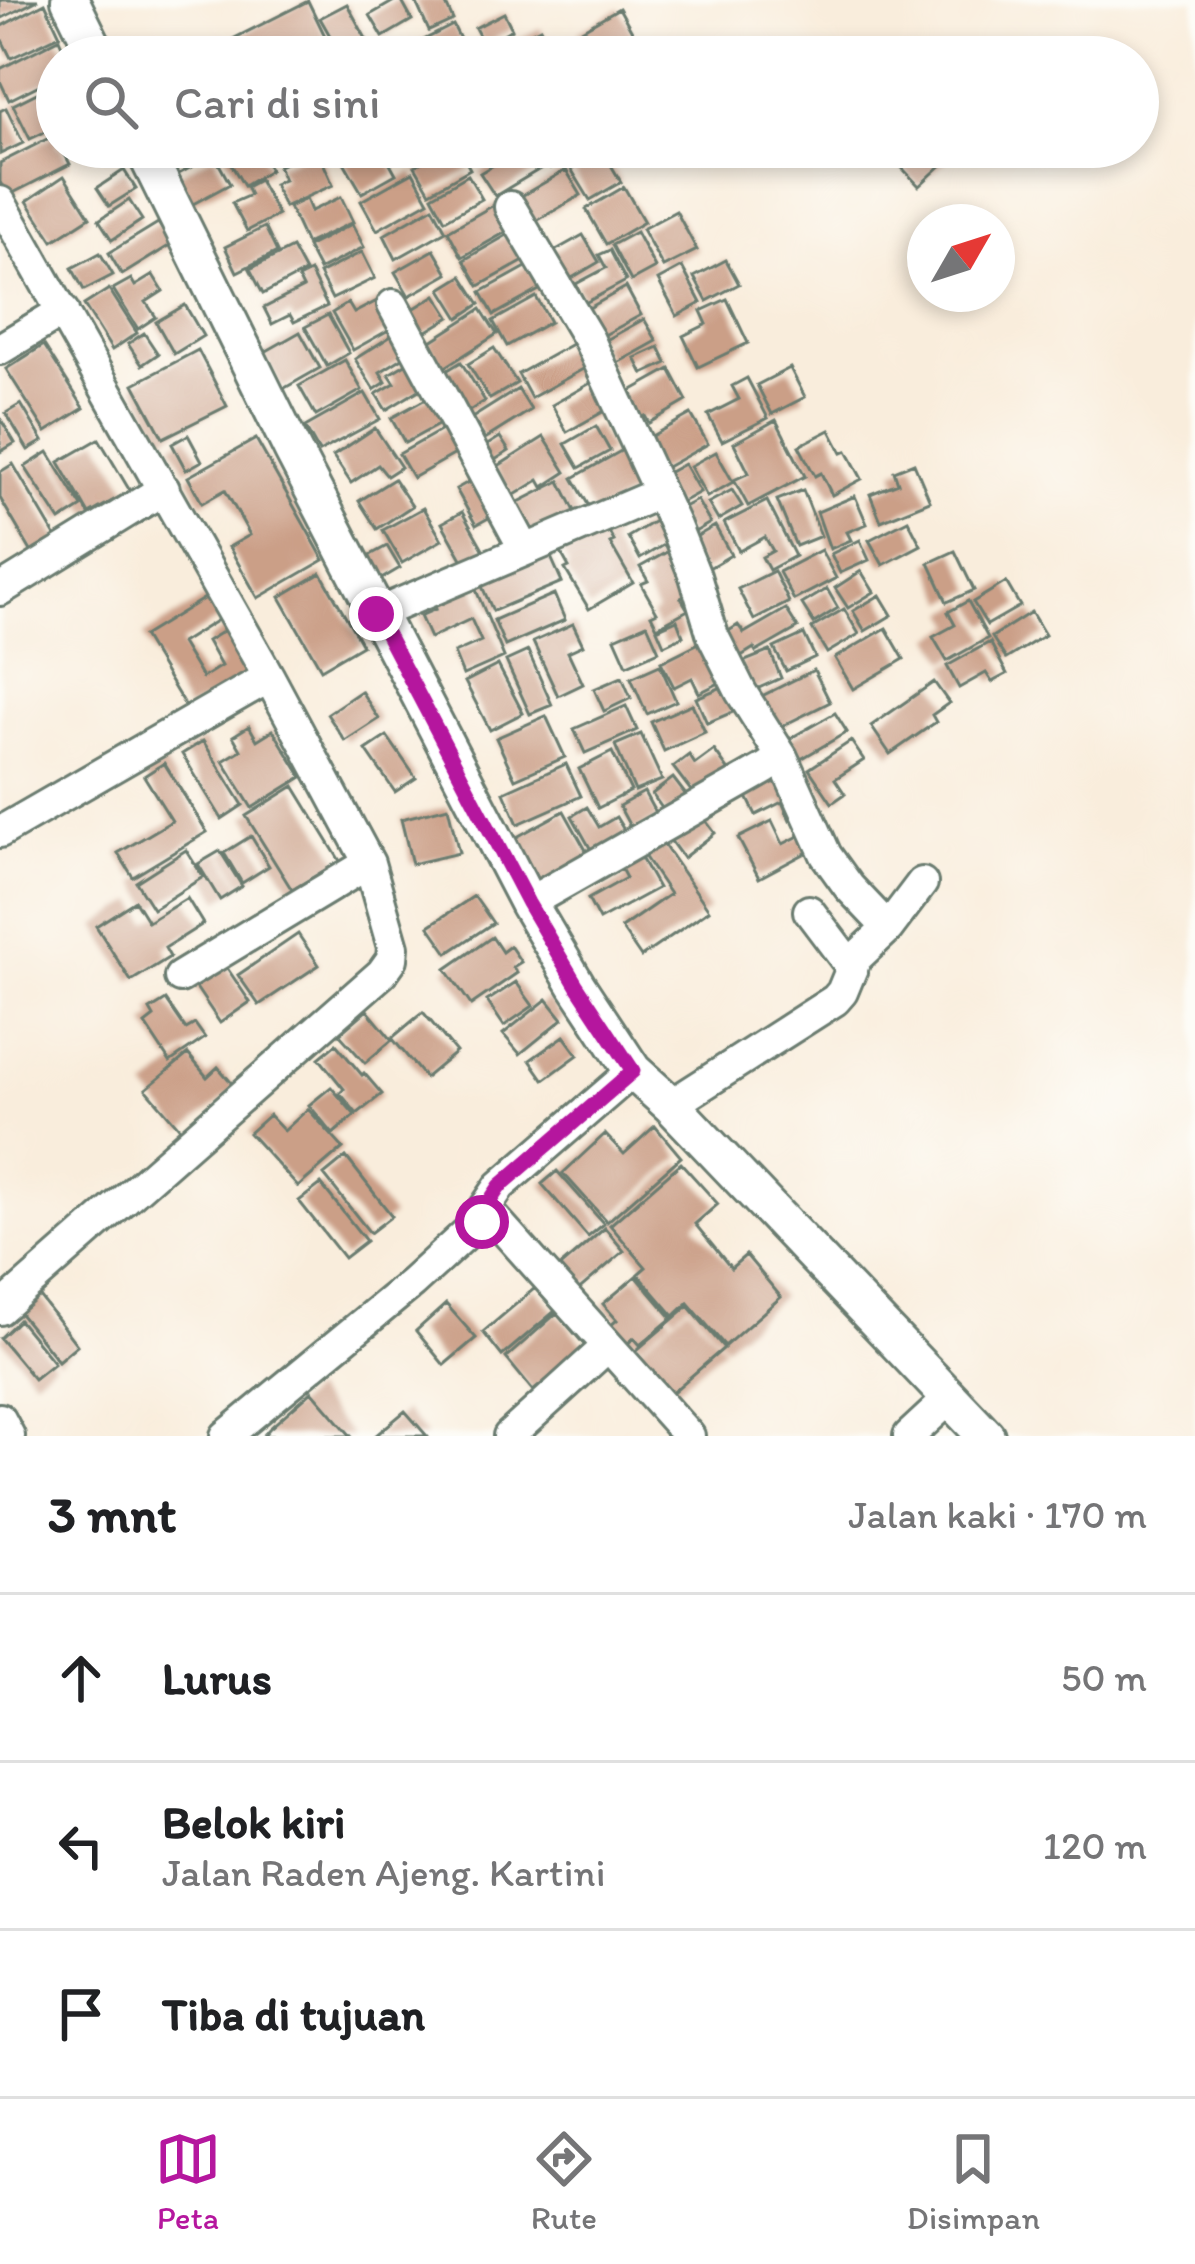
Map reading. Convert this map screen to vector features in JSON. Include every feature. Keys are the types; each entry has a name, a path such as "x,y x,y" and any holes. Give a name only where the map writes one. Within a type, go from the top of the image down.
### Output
{"main road":[{"path":"70,0 88,36"},
{"path":"153,168 376,614 528,903 577,986 633,1071 986,1436"}],"street":[{"path":"0,202 269,677 368,863 394,947 382,973 0,1310"},
{"path":"510,207 590,340 740,692 782,757 826,855 888,928"},
{"path":"393,305 525,550"},
{"path":"0,349 63,310"},
{"path":"0,590 164,490"},
{"path":"376,614 659,493"},
{"path":"0,832 269,677"},
{"path":"528,903 782,757"},
{"path":"180,977 368,863"},
{"path":"671,1106 835,1000 859,954 888,928 922,884"},
{"path":"809,910 852,968"},
{"path":"226,1436 471,1229 486,1222 485,1208 500,1186 633,1071"},
{"path":"485,1208 688,1436"},
{"path":"509,1436 608,1346"},
{"path":"909,1436 950,1398"},
{"path":"0,1419 9,1436"}],"building":[{"path":"0,0 38,0 0,19"},
{"path":"401,0 412,20 382,36 370,15"},
{"path":"415,0 444,0 453,20 429,31"},
{"path":"308,1 325,36 239,36"},
{"path":"45,3 60,35 36,36 36,46 11,58 0,27"},
{"path":"347,4 365,36 330,36 320,18"},
{"path":"619,8 633,33 580,36 578,32"},
{"path":"504,13 512,29 500,36 479,36 475,28"},
{"path":"453,25 458,36 432,36"},
{"path":"36,51 36,86 9,100 0,69"},
{"path":"36,94 36,136 30,139 13,105"},
{"path":"6,108 23,143 0,154 0,111"},
{"path":"36,145 36,168 62,168 7,196 0,182 0,163"},
{"path":"190,168 221,168 230,184 191,205 175,176"},
{"path":"233,168 269,168 270,170 244,186"},
{"path":"279,168 325,168 333,185 284,207 274,184 284,180"},
{"path":"347,168 393,168 396,174 362,193"},
{"path":"416,168 469,168 470,169 430,192"},
{"path":"488,168 540,169 495,196 480,173"},
{"path":"613,168 621,182 590,200 571,169"},
{"path":"902,168 938,168 919,186"},
{"path":"124,170 136,189 109,206 97,188"},
{"path":"566,170 581,195 533,223 518,198"},
{"path":"413,172 429,201 377,230 361,201"},
{"path":"468,175 482,199 445,220 432,196"},
{"path":"64,176 90,217 53,241 27,201"},
{"path":"259,180 278,215 247,231 232,203 250,195 246,187"},
{"path":"624,187 644,222 606,244 586,209"},
{"path":"341,197 353,222 306,244 289,207 306,199 311,211"},
{"path":"129,200 142,220 112,240 99,220"},
{"path":"499,202 513,228 462,257 448,231"},
{"path":"433,207 446,231 396,259 384,235"},
{"path":"676,211 697,250 663,267 642,229"},
{"path":"158,223 172,244 122,275 109,253"},
{"path":"352,224 364,247 319,270 307,247"},
{"path":"265,227 277,252 237,272 225,247"},
{"path":"636,232 655,268 631,281 612,245"},
{"path":"509,234 524,261 479,286 464,260"},
{"path":"583,235 599,262 565,282 549,254"},
{"path":"292,248 305,272 263,294 250,269"},
{"path":"434,250 448,274 409,296 395,272"},
{"path":"610,250 626,281 585,303 576,284 606,268 599,255"},
{"path":"362,252 375,278 332,299 319,274"},
{"path":"100,253 113,275 84,290 72,268"},
{"path":"726,260 739,284 707,301 694,277"},
{"path":"528,266 541,289 494,315 481,292"},
{"path":"682,267 701,303 677,316 658,280"},
{"path":"310,272 327,306 294,322 290,315 272,324 264,308 303,288 298,278"},
{"path":"153,275 163,291 146,302 156,317 138,329 113,289 131,279 135,286"},
{"path":"462,276 480,304 459,318 441,289"},
{"path":"626,287 641,315 597,339 582,312"},
{"path":"109,289 137,333 112,350 84,305"},
{"path":"436,295 450,317 416,338 402,316"},
{"path":"536,297 550,322 507,346 493,321"},
{"path":"727,299 748,343 698,367 683,336 707,324 701,311"},
{"path":"379,300 394,327 353,350 332,313 348,303 354,313"},
{"path":"185,305 203,336 174,354 156,322"},
{"path":"481,309 497,334 444,368 428,343"},
{"path":"328,315 349,353 327,366 305,327"},
{"path":"644,319 657,341 612,366 599,344"},
{"path":"300,332 320,368 283,389 263,353"},
{"path":"144,333 158,354 142,365 128,344"},
{"path":"396,333 409,354 380,372 386,382 374,390 355,359"},
{"path":"581,339 594,363 531,398 518,374"},
{"path":"44,345 84,408 46,432 6,369"},
{"path":"659,347 667,363 643,374 635,358"},
{"path":"494,348 517,383 490,399 468,364"},
{"path":"198,350 227,406 163,438 134,384"},
{"path":"414,359 429,384 386,410 376,394 395,383 389,374"},
{"path":"345,360 362,390 316,416 299,386"},
{"path":"461,362 485,401 458,418 433,379"},
{"path":"790,368 805,397 772,414 757,385"},
{"path":"670,369 687,401 649,423 645,416 634,422 620,397"},
{"path":"601,377 617,404 567,432 552,405"},
{"path":"747,378 768,418 722,441 708,415 739,399 732,386"},
{"path":"518,389 531,410 485,439 472,418"},
{"path":"365,393 380,419 319,452 305,427"},
{"path":"435,394 449,419 405,443 391,418"},
{"path":"21,404 43,441 28,450 6,413"},
{"path":"691,414 708,444 656,473 639,443"},
{"path":"0,418 15,443 0,452"},
{"path":"776,420 805,476 748,506 734,480 749,473 734,443"},
{"path":"452,424 466,448 413,478 399,454"},
{"path":"596,426 610,451 579,468 565,444"},
{"path":"375,428 401,467 387,476 378,465 351,483 333,456"},
{"path":"830,430 862,479 832,495 799,446"},
{"path":"188,435 202,461 186,470 172,444"},
{"path":"500,437 509,451 487,465 478,451"},
{"path":"544,437 566,472 543,487 539,480 513,496 495,468"},
{"path":"99,439 130,491 89,514 59,462"},
{"path":"256,439 324,560 258,598 229,547 250,535 225,490 202,503 188,477"},
{"path":"628,447 648,484 594,515 573,478"},
{"path":"48,452 82,507 60,521 25,467"},
{"path":"716,452 733,482 707,497 690,466"},
{"path":"914,463 930,501 881,521 870,494 898,483 894,471"},
{"path":"13,464 60,544 35,558 0,498 0,472"},
{"path":"684,464 700,492 673,507 657,479"},
{"path":"481,475 501,511 476,525 456,489"},
{"path":"394,479 412,506 377,529 359,501"},
{"path":"560,481 578,517 527,543 509,507"},
{"path":"732,490 742,506 718,520 708,503"},
{"path":"803,490 821,536 796,546 777,500"},
{"path":"855,496 867,524 847,532 851,540 830,549 817,512"},
{"path":"697,500 710,523 688,536 674,512"},
{"path":"767,501 795,556 769,570 762,557 773,551 765,537 739,551 724,523"},
{"path":"423,508 442,540 402,563 383,530"},
{"path":"462,512 486,554 466,566 442,523"},
{"path":"663,516 675,538 640,559 628,537"},
{"path":"908,520 921,545 883,565 869,540"},
{"path":"604,523 633,583 589,609 555,542"},
{"path":"715,526 731,555 702,572 685,543"},
{"path":"860,540 869,560 840,573 831,554"},
{"path":"387,546 400,568 378,581 365,558"},
{"path":"546,546 562,582 493,611 477,575"},
{"path":"676,547 693,592 681,598 688,610 657,627 651,615 657,612 641,584 648,581 640,567"},
{"path":"821,550 836,578 794,600 779,572"},
{"path":"955,551 974,590 947,602 929,563"},
{"path":"774,571 789,602 754,620 738,589"},
{"path":"861,571 874,592 848,608 835,588"},
{"path":"321,573 362,645 321,669 280,597"},
{"path":"471,578 504,657 463,675 454,653 481,641 471,619 430,638 420,616 436,609 430,595"},
{"path":"1006,582 1020,606 987,625 973,602"},
{"path":"827,589 838,608 814,623 802,604"},
{"path":"554,594 565,620 505,646 494,620"},
{"path":"880,595 892,615 865,631 853,611"},
{"path":"208,596 221,618 181,643 202,678 221,666 207,641 228,628 254,676 187,709 143,636"},
{"path":"968,601 988,638 947,661 933,637 955,625 948,612"},
{"path":"786,609 798,628 733,661 718,638 738,625 744,633"},
{"path":"844,609 859,634 827,653 812,628"},
{"path":"1031,612 1045,635 1006,659 992,637"},
{"path":"677,620 683,636 664,645 657,629"},
{"path":"573,624 583,645 568,652 583,684 558,696 533,642"},
{"path":"647,624 659,651 627,665 615,638"},
{"path":"886,628 904,659 853,689 835,658"},
{"path":"804,634 815,657 786,671 774,648"},
{"path":"705,640 725,680 699,693 692,678 674,687 661,662"},
{"path":"990,642 1007,674 992,682 986,673 959,688 947,666"},
{"path":"528,651 552,705 530,714 506,661"},
{"path":"770,651 781,678 752,691 740,663"},
{"path":"498,665 523,713 490,730 465,682"},
{"path":"660,665 676,701 647,714 631,678"},
{"path":"814,670 830,702 774,730 758,698"},
{"path":"622,677 631,698 604,711 594,689"},
{"path":"934,682 949,703 932,715 936,722 890,754 871,726"},
{"path":"729,684 740,709 707,723 696,698"},
{"path":"361,691 379,719 345,741 327,714"},
{"path":"692,704 705,732 664,751 651,722"},
{"path":"626,706 637,730 585,753 574,729"},
{"path":"835,713 847,732 801,759 789,739"},
{"path":"546,716 565,757 515,779 496,738"},
{"path":"249,726 257,740 273,730 302,777 252,808 223,761 241,750 233,736"},
{"path":"641,734 662,780 635,791 615,745"},
{"path":"387,736 416,778 395,792 366,750"},
{"path":"203,741 243,805 222,819 182,754"},
{"path":"851,741 864,760 835,779 845,794 832,803 809,769"},
{"path":"714,750 732,775 698,800 673,767 689,755 695,764"},
{"path":"612,752 631,791 598,808 579,769"},
{"path":"164,763 207,832 133,877 118,853 172,821 144,776"},
{"path":"566,764 581,796 518,824 504,792"},
{"path":"780,768 803,814 790,820 782,802 756,815 742,787"},
{"path":"673,778 689,799 667,815 652,794"},
{"path":"294,786 340,861 292,890 246,816"},
{"path":"644,792 658,818 633,832 619,806"},
{"path":"448,807 459,853 412,864 401,819"},
{"path":"587,807 599,827 616,817 627,835 594,855 572,816"},
{"path":"564,811 592,861 542,888 515,838"},
{"path":"702,816 715,833 683,858 670,840"},
{"path":"772,821 783,844 805,833 813,849 759,878 738,838"},
{"path":"251,836 269,866 242,883 224,853"},
{"path":"659,838 709,910 641,957 621,928 670,894 640,850"},
{"path":"186,850 203,877 153,909 136,882"},
{"path":"220,851 242,886 220,900 198,864"},
{"path":"637,851 658,888 599,920 588,899 626,878 617,861"},
{"path":"474,896 493,923 448,953 429,926"},
{"path":"187,898 203,924 165,948 170,957 131,981 96,926 135,901 148,922"},
{"path":"298,934 319,965 259,1005 238,975"},
{"path":"492,937 502,952 510,946 521,962 513,967 517,973 471,1005 446,969"},
{"path":"221,959 250,1002 220,1023 191,980"},
{"path":"516,982 533,1006 504,1026 487,1001"},
{"path":"547,999 563,1019 520,1054 503,1034"},
{"path":"166,1000 186,1029 195,1024 205,1038 170,1062 145,1024 154,1017 150,1010"},
{"path":"367,1010 392,1040 365,1063 339,1034"},
{"path":"423,1012 456,1052 425,1078 392,1038"},
{"path":"564,1036 578,1055 544,1080 530,1060"},
{"path":"336,1044 382,1094 357,1114 319,1058"},
{"path":"188,1054 207,1077 218,1067 236,1088 183,1132 146,1089"},
{"path":"331,1087 355,1115 333,1134 309,1105"},
{"path":"308,1109 343,1148 298,1187 249,1133 269,1115 284,1131"},
{"path":"655,1126 681,1157 607,1222 563,1173 605,1134 624,1154"},
{"path":"346,1157 392,1216 370,1233 324,1175"},
{"path":"681,1163 718,1204 695,1224 731,1268 746,1255 781,1297 725,1346 688,1303 674,1316 638,1274 646,1267 610,1225"},
{"path":"557,1171 604,1224 588,1237 542,1184"},
{"path":"321,1184 366,1241 344,1258 299,1201"},
{"path":"605,1228 624,1251 575,1293 555,1271"},
{"path":"636,1276 672,1318 640,1345 634,1338 626,1345 610,1326 617,1320 603,1304"},
{"path":"535,1288 555,1311 502,1356 483,1332"},
{"path":"37,1293 77,1345 58,1361 17,1310"},
{"path":"446,1304 476,1338 444,1365 416,1331"},
{"path":"688,1306 724,1348 667,1397 631,1355"},
{"path":"557,1313 587,1348 533,1391 506,1358"},
{"path":"19,1320 54,1363 34,1379 0,1338"},
{"path":"312,1391 351,1436 263,1436 269,1429"},
{"path":"405,1411 427,1436 375,1436"}],"route":[{"path":"376,614 528,903 633,1071 500,1186 482,1222"}]}
